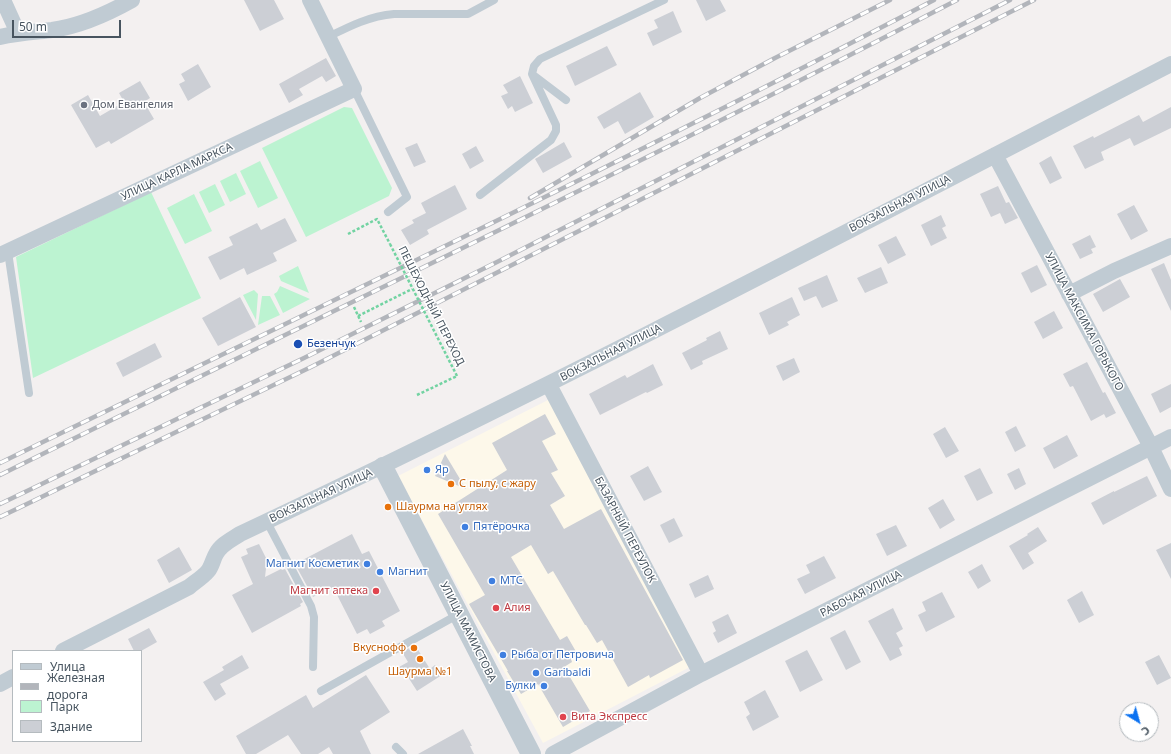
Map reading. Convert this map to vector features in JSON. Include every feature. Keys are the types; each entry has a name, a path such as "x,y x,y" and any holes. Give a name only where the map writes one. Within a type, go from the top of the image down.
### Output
{"street":[{"path":"3,0 18,33"},
{"path":"0,37 18,33 53,30 78,24 99,17 132,0"},
{"path":"310,0 354,89"},
{"name":"ВОКЗАЛЬНАЯ УЛИЦА","path":"65,650 189,587 201,578 208,570 217,553 228,541 549,385 1171,64"},
{"name":"УЛИЦА КАРЛА МАРКСА","path":"4,254 354,89"},
{"name":"УЛИЦА МАКСИМА ГОРЬКОГО","path":"995,155 1171,489"},
{"path":"1069,294 1114,271 1171,246"},
{"name":"БАЗАРНЫЙ ПЕРЕУЛОК","path":"549,385 702,674"},
{"name":"РАБОЧАЯ УЛИЦА","path":"553,754 702,674 1171,437"},
{"name":"УЛИЦА МАМИСТОВА","path":"383,467 531,754"},
{"path":"0,684 12,678"}],"lane":[{"path":"328,36 360,21 383,15 468,14 494,0"},
{"path":"480,195 551,140 556,131 556,124 532,74 534,66 540,59 664,0"},
{"path":"532,74 566,100"},
{"path":"354,89 408,197 388,212"},
{"path":"4,254 29,393"},
{"path":"267,522 311,606 314,617 313,667"},
{"path":"321,691 459,614"},
{"path":"396,747 403,754"}],"path":[{"name":"ПЕШЕХОДНЫЙ ПЕРЕХОД","path":"348,234 377,219 457,376 417,395"},
{"path":"358,316 412,289"},
{"path":"354,307 362,322"}],"shaded area":[{"path":"550,399 690,667 543,743 398,476"}],"green space":[{"path":"344,107 352,108 392,188 389,196 306,237 262,148"},
{"path":"260,161 278,198 258,208 240,171"},
{"path":"236,173 246,194 230,202 220,181"},
{"path":"215,184 225,205 209,213 199,192"},
{"path":"151,192 201,298 33,378 16,257"},
{"path":"194,194 212,231 185,244 167,208"},
{"path":"298,266 309,293 281,281 279,276"},
{"path":"280,286 310,299 283,313 274,294"},
{"path":"254,290 258,294 256,320 243,295"},
{"path":"262,296 270,296 280,315 258,325"}],"building":[{"path":"244,0 274,0 284,19 260,31"},
{"path":"696,0 720,0 726,11 706,21"},
{"path":"673,11 682,32 653,46 647,33 658,28 654,20"},
{"path":"607,46 617,65 575,86 566,66"},
{"path":"326,58 336,76 326,82 322,76 299,89 303,95 289,103 279,84"},
{"path":"198,64 211,87 188,101 179,84 185,81 181,74"},
{"path":"520,76 533,103 515,112 512,106 508,109 501,96 508,93 503,85"},
{"path":"140,81 150,98 144,102 154,119 111,144 109,141 96,148 71,105 88,95 100,116 124,102 119,93"},
{"path":"640,92 654,117 625,134 618,121 604,129 597,117"},
{"path":"1171,107 1171,128 1134,146 1130,138 1101,152 1104,160 1085,169 1073,146 1093,136 1094,138 1139,115 1143,122"},
{"path":"564,142 572,157 543,173 535,159"},
{"path":"417,143 426,162 414,167 405,148"},
{"path":"476,146 484,161 470,169 462,154"},
{"path":"1051,156 1062,178 1050,184 1039,163"},
{"path":"455,185 467,209 427,230 429,234 410,245 401,230 414,223 412,220 426,213 421,203"},
{"path":"998,186 1006,203 1009,202 1018,218 1005,224 1000,213 991,217 980,194"},
{"path":"1134,205 1148,231 1131,240 1117,214"},
{"path":"941,215 946,226 942,228 947,238 931,246 921,225"},
{"path":"285,218 297,241 273,253 277,261 247,275 244,268 220,280 208,257 233,245 229,237 257,223 261,230"},
{"path":"1090,235 1096,247 1091,249 1093,253 1080,259 1072,244"},
{"path":"896,236 906,255 888,264 878,245"},
{"path":"1164,263 1171,280 1171,311 1151,269"},
{"path":"1037,265 1047,285 1031,293 1021,273"},
{"path":"881,267 888,283 865,293 857,278"},
{"path":"827,275 838,301 822,308 816,296 804,301 798,288"},
{"path":"1120,279 1130,297 1103,312 1093,294"},
{"path":"240,297 256,327 218,346 202,318"},
{"path":"792,297 800,315 787,322 789,325 769,335 759,313"},
{"path":"1054,311 1063,328 1043,339 1034,322"},
{"path":"720,331 728,349 702,361 703,364 691,370 682,353 707,340 706,338"},
{"path":"155,343 162,357 123,377 116,363"},
{"path":"794,358 800,372 783,381 776,366"},
{"path":"1087,362 1103,393 1105,392 1116,413 1106,418 1104,414 1091,421 1073,386 1070,387 1063,374"},
{"path":"653,364 663,385 600,415 589,394 625,375 627,378"},
{"path":"1171,384 1171,407 1160,413 1151,394"},
{"path":"545,414 556,434 542,441 558,470 551,473 565,496 550,505 564,529 601,509 683,660 650,678 649,675 628,687 602,640 597,643 553,571 548,574 531,545 511,557 560,640 567,636 578,655 571,659 572,662 564,667 590,711 563,727 538,684 521,694 507,671 469,604 485,595 438,514 507,470 492,443"},
{"path":"1016,426 1026,446 1015,452 1005,432"},
{"path":"945,427 959,451 946,458 933,434"},
{"path":"1067,435 1078,456 1054,469 1043,448"},
{"path":"445,454 466,489 435,476"},
{"path":"648,466 662,492 644,501 630,476"},
{"path":"980,468 993,493 977,501 964,476"},
{"path":"1019,468 1026,484 1015,490 1007,474"},
{"path":"1147,476 1157,496 1103,525 1091,503"},
{"path":"943,499 955,520 940,529 928,508"},
{"path":"674,518 683,536 669,543 660,525"},
{"path":"896,525 907,546 887,556 876,534"},
{"path":"1038,527 1047,541 1028,553 1034,563 1023,570 1009,546 1028,535 1027,534"},
{"path":"352,534 362,554 369,551 400,611 382,621 385,626 370,634 367,629 357,634 333,587 313,597 295,564"},
{"path":"1171,543 1171,579 1156,550"},
{"path":"259,544 267,560 265,577 281,569 285,569 303,602 300,604 301,606 252,633 232,595 253,584 241,557 248,554 246,549"},
{"path":"179,547 192,570 169,583 157,560"},
{"path":"824,556 836,578 805,594 797,579 810,573 806,565"},
{"path":"982,564 991,581 978,589 968,572"},
{"path":"708,575 714,589 695,598 689,584"},
{"path":"1082,591 1094,615 1079,623 1067,600"},
{"path":"942,592 955,617 926,632 918,615 926,611 922,602"},
{"path":"893,608 903,629 896,633 903,646 899,648 902,655 890,661 868,621"},
{"path":"728,614 737,633 718,643 713,633 716,631 712,622"},
{"path":"149,628 157,642 142,650 134,650 128,639"},
{"path":"845,630 861,662 846,670 830,638"},
{"path":"415,645 430,669 435,665 442,675 417,691 408,677 406,679 399,667 408,662 402,652"},
{"path":"807,650 823,680 800,692 785,661"},
{"path":"242,655 249,668 220,684 226,694 215,701 203,682 224,670 222,667"},
{"path":"1159,655 1171,678 1157,685 1145,662"},
{"path":"366,675 390,712 360,731 371,754 333,754 329,747 318,754 301,754 288,735 256,754 246,754 236,736 306,695 313,708"},
{"path":"765,690 779,717 753,731 746,717 750,714 744,702"},
{"path":"463,729 472,746 470,746 474,754 418,754"}],"railway":[{"path":"530,198 700,98 890,0"},
{"path":"0,463 585,177 934,0"},
{"path":"0,475 599,181 957,0"},
{"path":"0,504 304,358 497,262 1010,0"},
{"path":"0,517 311,367 1034,0"}],"place":[{"name":"Дом Евангелия","path":"84,105"},
{"name":"Безенчук","path":"298,344"},
{"name":"Яр","path":"427,470"},
{"name":"С пылу, с жару","path":"451,484"},
{"name":"Шаурма на углях","path":"388,507"},
{"name":"Пятёрочка","path":"465,527"},
{"name":"Магнит Косметик","path":"367,564"},
{"name":"Магнит","path":"380,572"},
{"name":"МТС","path":"492,581"},
{"name":"Магнит аптека","path":"376,591"},
{"name":"Алия","path":"496,608"},
{"name":"Вкуснофф","path":"414,648"},
{"name":"Рыба от Петровича","path":"503,655"},
{"name":"Шаурма №1","path":"420,659"},
{"name":"Garibaldi","path":"536,673"},
{"name":"Булки","path":"544,686"},
{"name":"Вита Экспресс","path":"563,717"}]}
